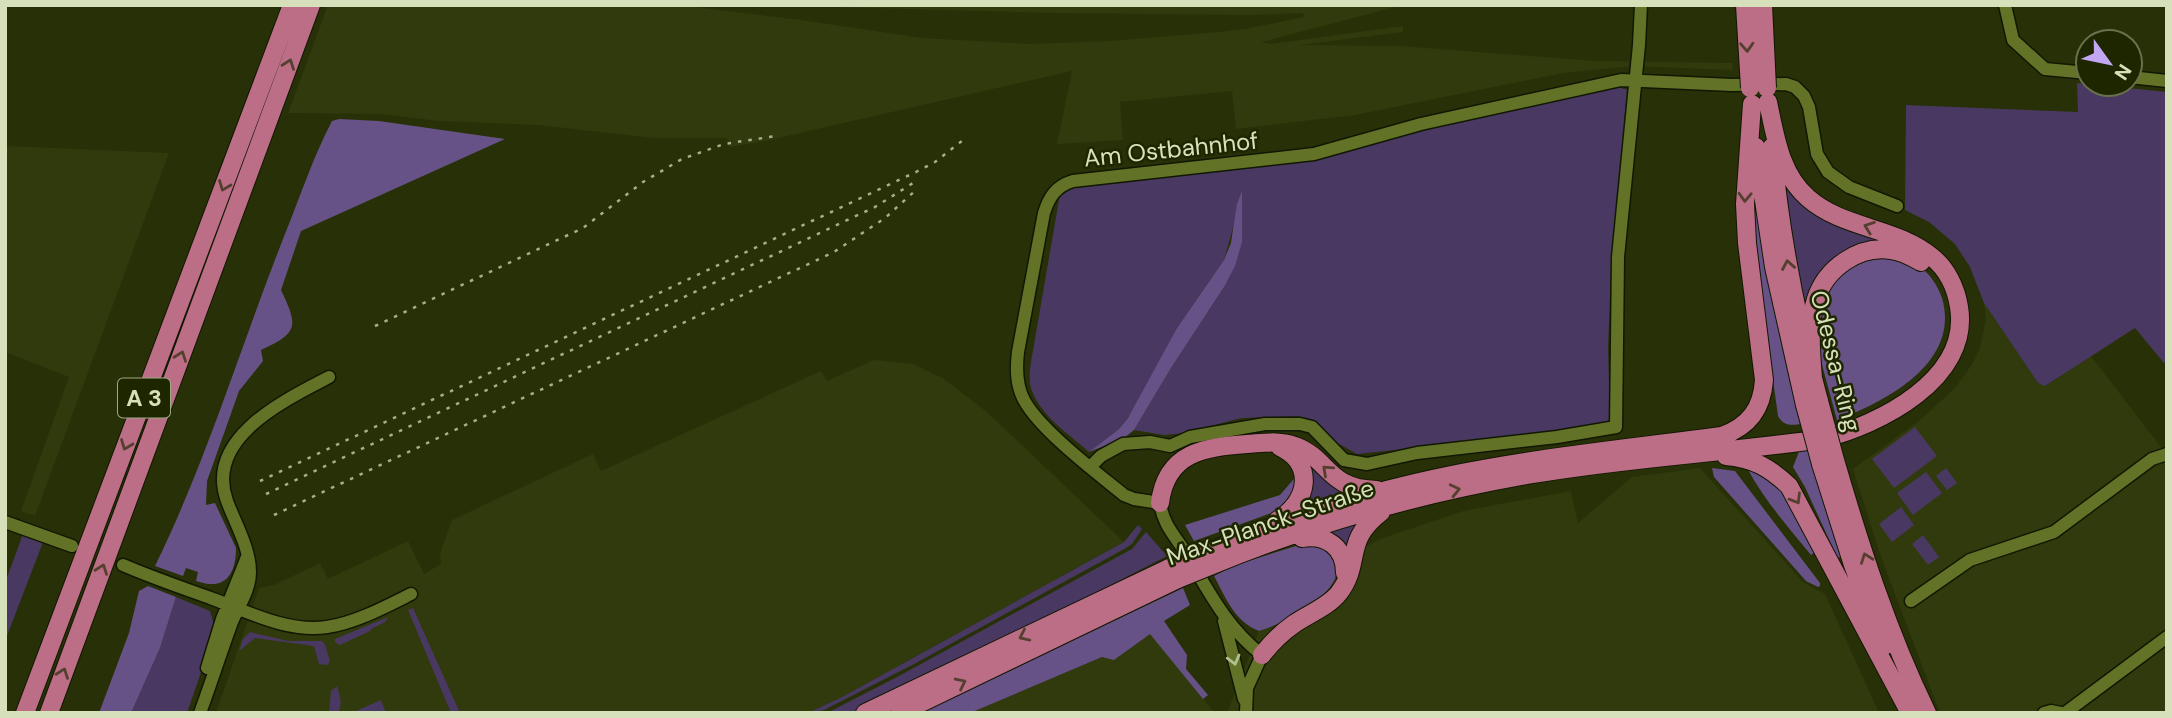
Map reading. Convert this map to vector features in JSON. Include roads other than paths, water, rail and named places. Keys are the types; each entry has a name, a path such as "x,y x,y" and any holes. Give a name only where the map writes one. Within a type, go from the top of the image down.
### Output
{"highway":[{"name":"A 3","path":"25,713 292,5"},
{"name":"A 3","path":"49,713 311,5"},
{"name":"Odessa-Ring","path":"1745,5 1787,261 1813,379 1812,403"},
{"name":"Odessa-Ring","path":"1763,5 1759,95 1761,190 1774,267 1828,462 1853,565 1910,713"},
{"path":"1611,451 1721,436 1745,424 1753,416 1761,400 1764,380 1747,243 1745,204 1759,95"},
{"path":"1681,456 1822,439 1879,419 1915,396 1930,382 1951,353 1960,327 1960,311 1953,285 1941,265 1931,256 1904,240 1831,213 1807,198 1797,187 1781,156 1759,95"},
{"path":"1611,451 1802,432 1840,424 1893,401 1923,376 1947,337 1948,306 1944,291 1922,262 1892,250 1861,253 1832,271 1816,296 1813,310 1810,345 1813,379"},
{"path":"1160,503 1164,481 1177,464 1190,454 1210,447 1285,442 1309,453 1330,475 1358,489 1388,498 1359,535 1344,585 1338,595 1292,625 1262,654"},
{"path":"1268,536 1296,505 1305,484 1298,460 1283,448 1270,443"},
{"name":"Max-Planck-Straße","path":"864,713 1174,574 1268,536 1467,472 1611,451"},
{"path":"1681,456 1744,457 1769,469 1788,486 1798,500 1910,713"},
{"name":"Max-Planck-Straße","path":"1388,498 1526,475 1681,456"},
{"name":"Odessa-Ring","path":"1828,462 1896,642 1927,713"},
{"path":"1268,536 1314,536 1332,542 1341,553 1345,567 1344,585"},
{"name":"Max-Planck-Straße","path":"900,713 1174,574"}],"street":[{"path":"1090,467 1101,456 1123,444 1150,442 1170,446 1190,437 1265,424 1300,424 1312,427 1344,460 1367,464 1417,453 1557,437 1616,427 1618,257 1641,5"},
{"path":"2005,5 2013,40 2045,69 2074,72"},
{"path":"2144,79 2167,81"},
{"name":"Am Ostbahnhof","path":"1160,503 1124,495 1090,467 1034,414 1024,400 1016,378 1018,352 1044,213 1051,196 1059,187 1073,181 1314,154 1421,124 1621,80 1732,85 1786,84 1795,87 1804,96 1809,107 1817,154 1828,172 1849,187 1897,206"},
{"path":"192,713 222,619 249,585 247,556 223,487 224,469 231,449 259,418 329,377"},
{"path":"1911,601 1970,560 2054,532 2152,458 2167,454"},
{"path":"1160,503 1166,526 1185,552 1222,615 1245,642 1262,654 1250,678 1246,709"},
{"path":"5,522 72,546"},
{"path":"123,565 234,607 307,628 327,628 349,622 411,594"},
{"path":"200,713 234,607"},
{"path":"1222,615 1246,709"},
{"path":"2044,713 2063,713 2167,637"}],"railway":[{"path":"375,326 583,228 643,182 682,159 724,144 776,136"},
{"path":"260,481 916,172 935,162 967,137"},
{"path":"266,494 875,207 913,183"},
{"path":"274,515 834,252 885,218 916,190"}]}
